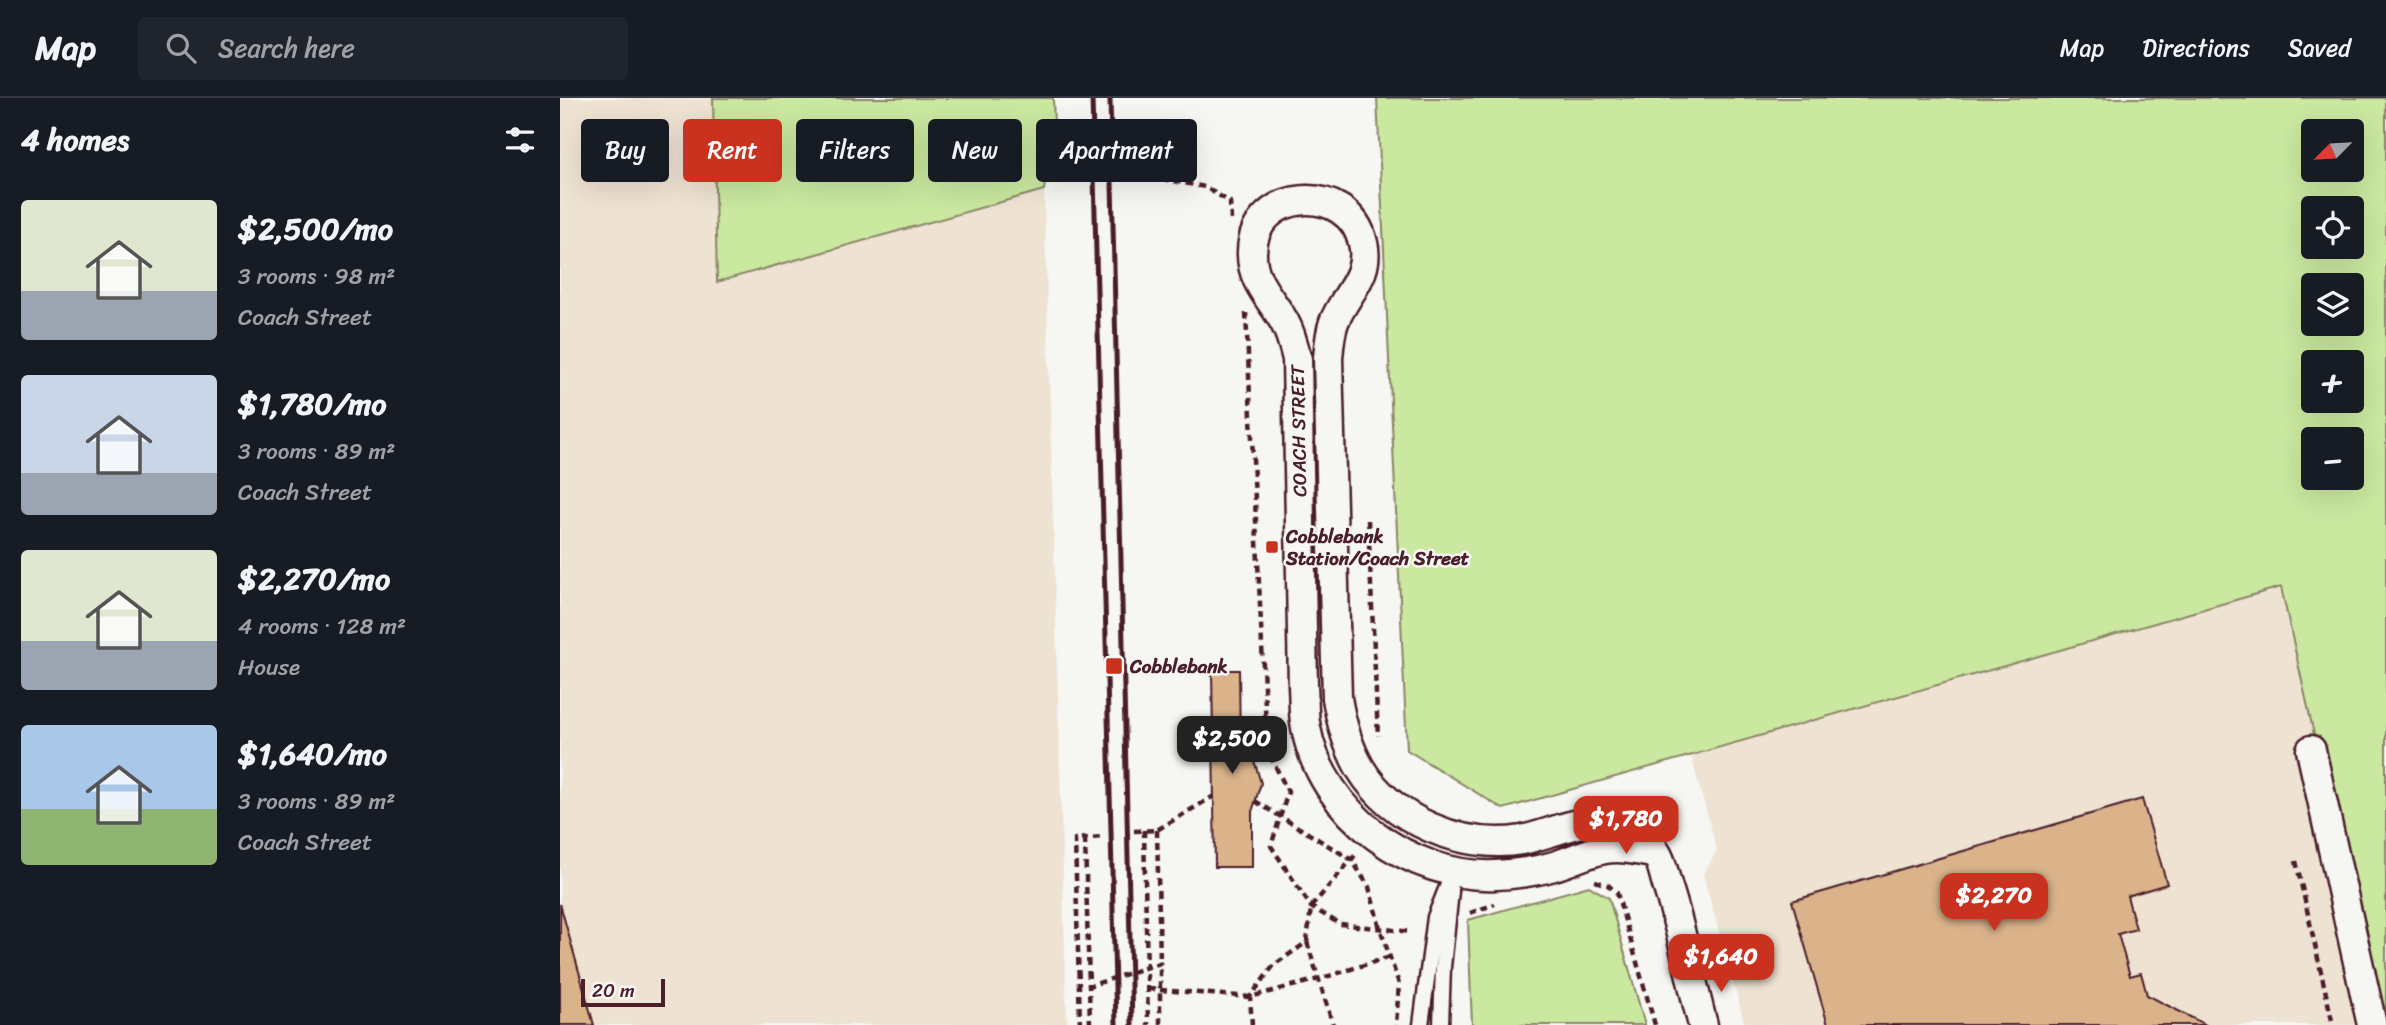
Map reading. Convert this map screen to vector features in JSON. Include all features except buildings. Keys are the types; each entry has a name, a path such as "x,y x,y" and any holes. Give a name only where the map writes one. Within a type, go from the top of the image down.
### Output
{"street":[{"name":"COACH STREET","path":"1657,855 1629,848 1605,849 1551,867 1497,875 1453,872 1402,853 1372,834 1337,799 1319,767 1306,729 1297,359 1286,324 1266,297 1253,268 1252,248 1258,230 1270,214 1286,203 1315,200 1342,211 1355,225 1363,243 1364,261 1360,278 1335,320 1328,358 1337,698 1341,721 1361,770 1395,806 1421,822 1462,839 1484,842 1518,841 1591,820 1613,819 1631,825 1657,855 1677,916 1690,976 1705,1025"},
{"path":"2311,750 2372,1025"},
{"path":"1453,872 1462,839"}],"lane":[{"path":"1420,1025 1453,872"},
{"path":"1440,935 1441,1025"}],"path":[{"path":"1178,182 1205,187 1230,202 1231,228"},
{"path":"1245,306 1267,749 1288,792 1271,846 1311,907 1340,924 1454,937 1461,923 1474,910 1499,903"},
{"path":"1134,831 1157,830 1214,796"},
{"path":"1255,801 1352,860 1369,887 1399,985 1395,1025"},
{"path":"1144,830 1148,1023"},
{"path":"1157,830 1160,1025"},
{"path":"1080,1025 1075,839 1104,838"},
{"path":"1085,839 1090,1025"},
{"path":"2296,861 2333,1025"},
{"path":"1586,880 1608,885 1617,893 1655,1025"},
{"path":"1307,942 1333,1025"},
{"path":"1147,989 1250,997 1390,957"},
{"path":"1089,986 1160,963"}],"shaded area":[{"path":"560,98 713,98 713,119 683,119 683,182 715,182 717,282 1044,190 1067,1025 560,1025"},
{"path":"2281,586 2379,1025 1745,1025 1703,875 1717,850 1691,756"}],"green space":[{"path":"713,98 1053,98 1054,119 1036,119 1036,182 1045,182 1044,190 717,282 715,182 782,182 782,119 713,119"},
{"path":"1377,98 2386,98 2386,1025 2379,1025 2281,587 1503,809 1407,750"},
{"path":"1589,886 1609,898 1645,1025 1472,1025 1468,920"}],"railway":[{"path":"1092,98 1116,1025"},
{"path":"1110,98 1132,1025"}],"place":[{"name":"Cobblebank Station/Coach Street","path":"1272,547"},
{"name":"Cobblebank","path":"1114,666"}]}
